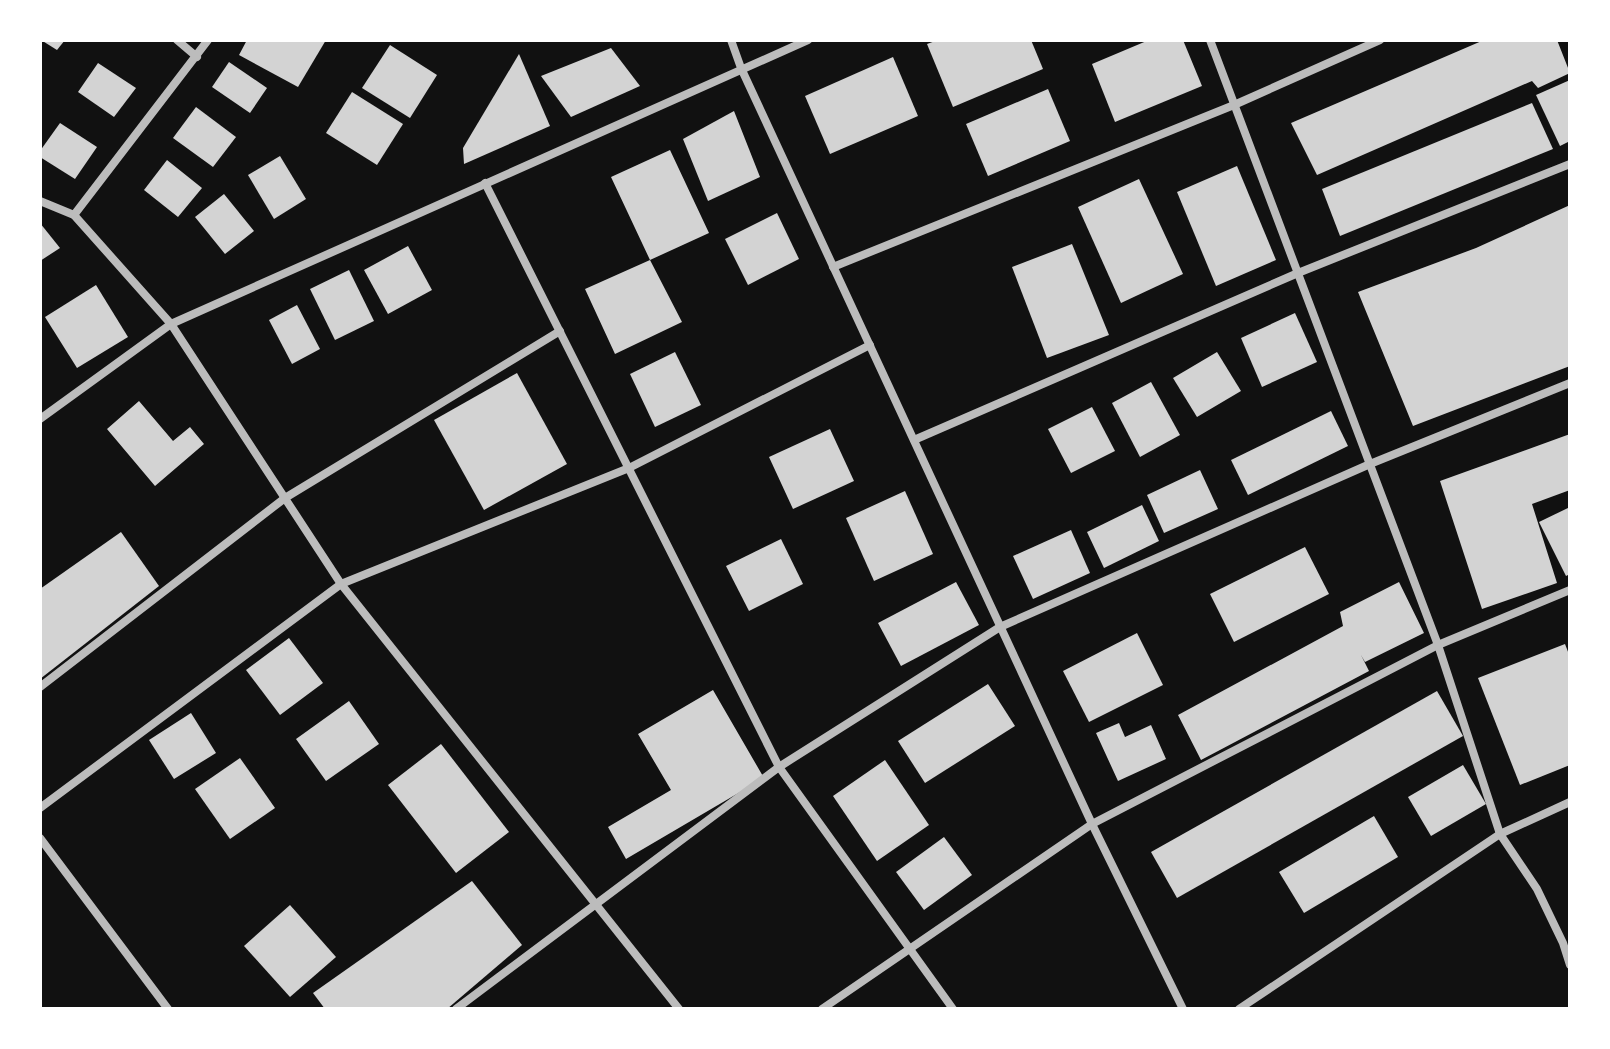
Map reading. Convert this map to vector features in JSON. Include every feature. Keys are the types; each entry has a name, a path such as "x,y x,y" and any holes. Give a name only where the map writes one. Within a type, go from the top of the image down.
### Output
{"street":[{"path":"177,40 197,57"},
{"path":"74,215 208,40"},
{"path":"731,40 741,68 1000,627 1183,1009"},
{"path":"40,419 171,324 808,40"},
{"path":"1210,40 1438,645 1500,834 1537,889 1570,965"},
{"path":"833,267 1234,105 1380,40"},
{"path":"914,440 1298,273 1570,164"},
{"path":"485,183 779,767 953,1009"},
{"path":"40,201 74,215 171,324 341,584 679,1009"},
{"path":"40,687 285,498 560,331"},
{"path":"40,808 341,584 629,468 870,345"},
{"path":"456,1009 779,767 1000,627 1370,464 1570,383"},
{"path":"822,1009 908,947 1092,824 1438,645 1570,590"},
{"path":"1239,1009 1500,834 1570,802"},
{"path":"40,838 168,1009"}],"building":[{"path":"41,40 65,40 57,50"},
{"path":"247,40 326,40 298,87 239,55"},
{"path":"938,40 1031,40 1043,69 953,107 927,44"},
{"path":"1149,40 1183,40 1202,86 1115,122 1092,64"},
{"path":"1484,40 1557,40 1570,73 1538,88 1532,81 1317,175 1291,123"},
{"path":"390,45 437,75 410,118 362,88"},
{"path":"611,48 640,86 571,117 541,76"},
{"path":"519,54 550,126 464,164 463,148"},
{"path":"893,57 918,116 830,154 805,96"},
{"path":"229,62 267,88 250,113 212,87"},
{"path":"98,63 136,88 114,117 78,92"},
{"path":"1570,80 1570,141 1560,146 1536,95"},
{"path":"1048,89 1070,141 988,176 966,124"},
{"path":"352,92 403,124 377,165 326,133"},
{"path":"1532,103 1553,149 1340,236 1322,189"},
{"path":"196,107 236,137 213,167 173,138"},
{"path":"734,111 760,177 708,201 683,139"},
{"path":"60,123 97,147 75,179 40,157 40,151"},
{"path":"670,150 709,233 650,260 611,177"},
{"path":"280,156 306,199 274,219 248,175"},
{"path":"167,160 202,188 178,217 144,190"},
{"path":"1237,166 1276,260 1216,286 1177,192"},
{"path":"1139,179 1183,274 1121,303 1078,207"},
{"path":"224,194 254,231 225,254 195,217"},
{"path":"1570,205 1570,366 1413,426 1358,292 1476,248"},
{"path":"777,213 799,259 748,285 725,239"},
{"path":"40,223 60,248 40,261"},
{"path":"1072,244 1109,335 1047,358 1012,267"},
{"path":"408,246 432,290 388,314 364,270"},
{"path":"650,260 682,322 615,354 585,289"},
{"path":"349,270 374,321 335,340 310,289"},
{"path":"96,285 128,337 77,368 45,317"},
{"path":"297,305 320,349 292,364 269,320"},
{"path":"1295,313 1317,362 1262,387 1241,338"},
{"path":"675,352 701,405 655,427 630,374"},
{"path":"1217,352 1241,391 1197,417 1173,378"},
{"path":"517,373 567,464 484,510 434,420"},
{"path":"1151,382 1180,435 1140,457 1112,403"},
{"path":"139,401 173,441 190,427 204,444 155,486 107,429"},
{"path":"1092,407 1115,451 1071,473 1048,429"},
{"path":"1331,411 1348,446 1248,495 1231,460"},
{"path":"830,429 854,481 793,509 769,457"},
{"path":"1570,434 1570,490 1532,504 1557,583 1482,609 1440,481"},
{"path":"1200,470 1218,509 1164,533 1147,495"},
{"path":"905,491 933,554 874,581 846,518"},
{"path":"1142,505 1159,541 1104,568 1087,532"},
{"path":"1570,507 1570,574 1566,576 1539,522"},
{"path":"1071,530 1090,573 1033,599 1013,556"},
{"path":"121,532 159,586 40,679 40,589"},
{"path":"781,539 803,584 749,611 726,566"},
{"path":"1305,547 1329,594 1234,642 1210,594"},
{"path":"956,582 979,625 901,666 878,623"},
{"path":"1399,582 1424,633 1365,662 1361,655 1369,671 1201,760 1178,715 1343,626 1340,612"},
{"path":"1137,633 1163,685 1089,722 1063,671"},
{"path":"289,638 323,683 280,715 246,670"},
{"path":"1565,644 1570,657 1570,765 1520,785 1478,678"},
{"path":"988,684 1015,726 925,783 898,741"},
{"path":"713,690 764,778 626,859 608,827 671,790 638,734"},
{"path":"1437,691 1463,736 1177,898 1151,852"},
{"path":"349,701 379,744 326,781 296,739"},
{"path":"191,713 216,753 174,779 149,740"},
{"path":"1119,723 1125,737 1151,725 1166,759 1118,781 1096,733"},
{"path":"441,744 509,832 456,873 388,785"},
{"path":"240,758 275,808 230,839 195,789"},
{"path":"885,760 929,825 877,861 833,796"},
{"path":"1463,765 1486,804 1431,836 1408,797"},
{"path":"1374,816 1398,857 1304,913 1279,872"},
{"path":"944,837 972,875 924,910 896,872"},
{"path":"472,881 522,945 447,1009 325,1009 313,993"},
{"path":"290,905 336,957 290,997 244,946"}]}
